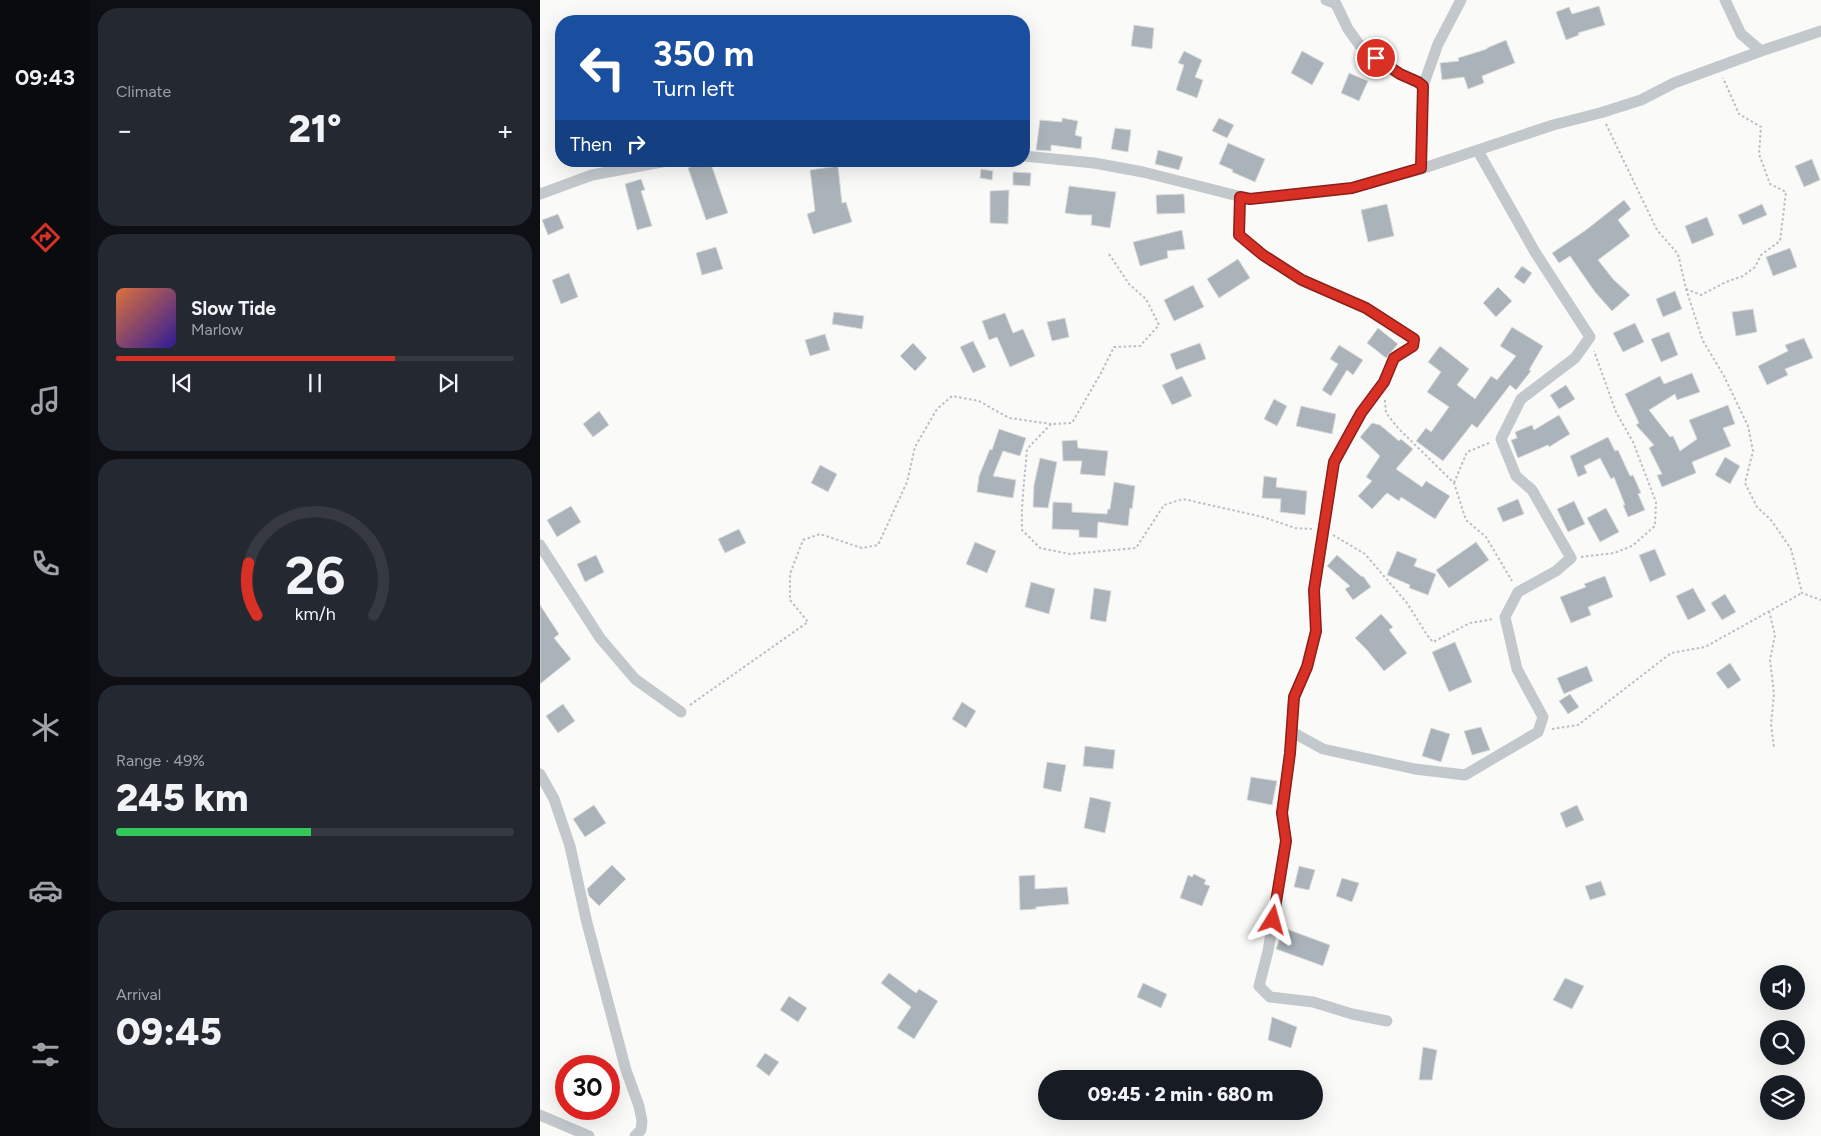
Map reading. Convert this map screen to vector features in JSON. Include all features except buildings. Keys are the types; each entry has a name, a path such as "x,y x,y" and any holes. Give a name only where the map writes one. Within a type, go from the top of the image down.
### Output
{"street":[{"path":"1326,0 1336,4 1348,29 1361,47 1400,74 1423,86"},
{"path":"1421,168 1423,86 1438,44 1461,0"},
{"path":"1725,0 1741,34 1761,51"},
{"path":"1030,157 1094,163 1144,172 1250,199 1352,188 1478,151 1553,125 1641,100 1674,83 1821,31"},
{"path":"1292,732 1323,749 1414,769 1465,775 1538,732 1543,717 1516,669 1505,617 1518,592 1556,571 1571,558 1532,490 1516,476 1501,439 1521,399 1575,358 1590,337 1535,252 1478,151"},
{"path":"540,194 592,175 635,167"},
{"path":"1240,197 1239,235 1263,255 1302,280 1366,308 1414,339 1413,346 1394,358 1384,382 1361,413 1334,462 1314,590 1316,631 1307,667 1294,697 1292,732 1282,813 1286,841 1268,951 1259,986 1270,997 1313,1002 1352,1014 1387,1021"},
{"path":"540,545 600,638 635,679 681,712"},
{"path":"540,774 554,799 570,846 586,918 622,1055 639,1106 642,1121 641,1130 635,1136"},
{"path":"540,1115 589,1136"}],"path":[{"path":"1686,289 1701,296 1726,282 1743,276 1755,267 1761,255 1780,241 1786,192 1770,184 1759,154 1760,128 1739,114 1719,66"},
{"path":"1600,113 1658,230 1678,254 1686,289 1703,341 1724,376 1748,426 1753,451 1745,483 1757,507 1771,520 1791,549 1802,592"},
{"path":"681,712 808,622 790,600 790,574 803,540 820,534 862,548 878,545 907,482 915,447 937,409 952,396 979,401 1009,418 1051,424 1072,423 1102,373 1114,348 1140,346 1159,325 1146,299 1129,284 1109,254"},
{"path":"1571,558 1614,553 1632,546 1655,526 1656,502 1633,442 1616,412 1590,337"},
{"path":"1384,382 1386,413 1398,428 1454,483 1466,520 1486,537 1518,592"},
{"path":"1051,424 1027,449 1021,503 1022,530 1040,548 1070,554 1136,548 1164,505 1183,499 1263,516 1295,528 1324,530 1365,554 1407,602 1433,642 1470,623 1505,617"},
{"path":"1454,483 1467,452 1501,439"},
{"path":"1802,592 1821,600"},
{"path":"1538,732 1578,725 1671,653 1705,647 1802,592"},
{"path":"1769,611 1775,635 1770,660 1774,694 1771,724 1774,748"}],"route":[{"path":"1273,920 1286,841 1282,813 1290,753 1294,697 1307,667 1316,631 1314,590 1334,462 1361,413 1384,382 1394,358 1413,346 1414,339 1366,308 1302,280 1263,255 1239,235 1240,197 1250,199 1352,188 1421,168 1423,86 1376,58"}]}
